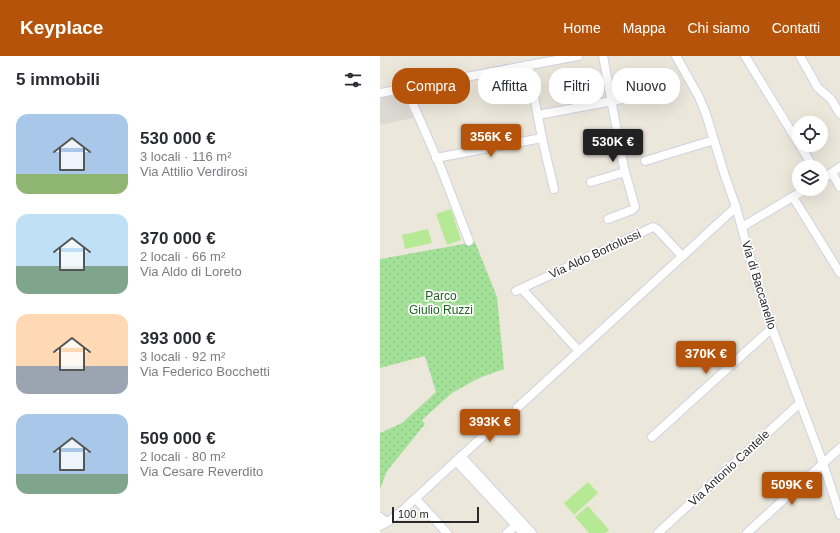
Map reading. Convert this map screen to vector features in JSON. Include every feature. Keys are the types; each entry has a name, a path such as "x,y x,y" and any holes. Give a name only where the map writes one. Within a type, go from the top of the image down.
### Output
{"street":[{"path":"470,76 528,65 553,58 578,56"},
{"path":"603,56 625,172 635,205 635,208 632,210 608,219"},
{"name":"Via di Baccanello","path":"676,56 702,102 742,226 758,286 772,328 823,463 840,515"},
{"path":"745,56 792,133"},
{"path":"800,56 818,88 831,99 840,114"},
{"path":"528,65 542,138 554,189"},
{"path":"380,93 392,91"},
{"path":"538,115 611,102"},
{"path":"413,104 469,242"},
{"path":"436,158 542,138"},
{"path":"645,161 714,140"},
{"path":"828,176 840,167"},
{"path":"592,182 625,172"},
{"path":"832,173 840,187"},
{"path":"742,226 793,197 840,273"},
{"path":"518,408 736,207"},
{"name":"Via Aldo Bortolussi","path":"579,352 519,290 653,227 657,229 682,256"},
{"path":"652,437 772,328"},
{"name":"Via Antonio Cantele","path":"658,533 800,403"},
{"path":"380,526 389,521 416,498 505,416"},
{"path":"747,533 840,448"},
{"path":"459,458 518,523 532,533"},
{"path":"416,498 447,533"},
{"path":"380,517 385,521 389,521"},
{"path":"507,533 518,523"},
{"path":"518,523 523,533"}],"green space":[{"path":"451,209 461,240 447,245 436,214"},
{"path":"428,229 432,243 405,249 402,235"},
{"name":"Parco Giulio Ruzzi","path":"475,242 497,297 504,369 479,378 452,393 422,420 425,424 387,471 380,489 380,433 402,423 436,392 425,356 380,368 380,259"},
{"path":"588,482 598,493 574,515 564,503"},
{"path":"588,506 609,530 605,533 589,533 575,517"}],"shaded area":[{"path":"392,95 392,104 407,104 413,118 380,125 380,98"}]}
